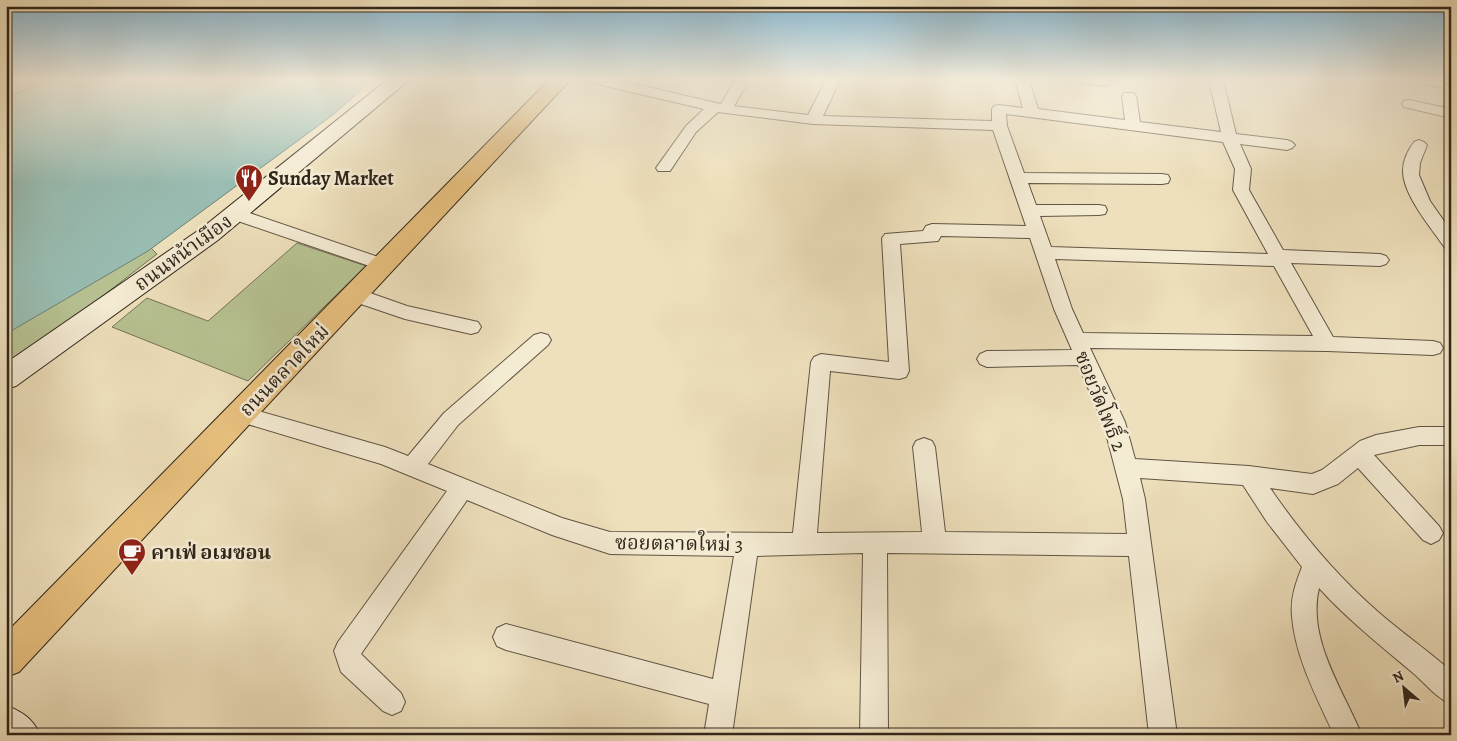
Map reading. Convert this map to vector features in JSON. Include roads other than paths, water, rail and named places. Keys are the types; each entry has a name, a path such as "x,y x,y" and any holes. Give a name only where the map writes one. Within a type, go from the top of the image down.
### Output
{"main road":[{"name":"ถนนตลาดใหม่","path":"6,660 527,115"}],"street":[{"name":"ถนนหน้าเมือง","path":"6,378 210,234 357,115"},
{"path":"664,168 691,129 711,115"},
{"path":"771,115 813,120 999,118 1022,115"},
{"path":"813,120 816,115"},
{"path":"1044,115 1287,145"},
{"path":"1131,115 1133,126"},
{"path":"1224,115 1230,138 1243,169 1241,190 1327,344"},
{"name":"ซอยวัดโพธิ์ 2","path":"999,118 1017,178 1063,309 1114,422 1127,468 1134,499 1163,735"},
{"path":"1419,145 1411,165 1410,175 1415,187 1451,244"},
{"path":"1017,178 1162,179"},
{"path":"1030,211 1099,210"},
{"path":"235,214 384,265"},
{"path":"804,543 821,362 899,371 891,238 932,237 932,230 1037,232"},
{"path":"1044,253 1380,260"},
{"path":"356,295 405,312 471,327"},
{"path":"412,467 451,419 541,340"},
{"path":"987,359 1080,348 1327,344 1432,348"},
{"name":"ซอยตลาดใหม่ 3","path":"241,414 385,456 560,528 610,543 748,545 876,542 1140,545"},
{"path":"1127,468 1249,476 1313,484 1330,477 1368,447 1391,440 1419,436 1451,436"},
{"path":"924,447 935,543"},
{"path":"1360,455 1431,533"},
{"path":"1249,476 1270,508 1314,567 1368,620 1424,665 1451,691"},
{"path":"392,702 350,663 347,651 462,488"},
{"path":"874,735 876,542"},
{"path":"718,735 748,545"},
{"path":"1314,567 1304,601 1304,615 1308,635 1324,680 1347,733"},
{"path":"506,638 724,695"},
{"path":"6,724 21,735"}],"water":[{"path":"6,115 333,115 148,251 6,334"}],"place":[{"name":"Sunday Market","path":"249,202"},
{"name":"คาเฟ่ อเมซอน","path":"132,576"}]}
